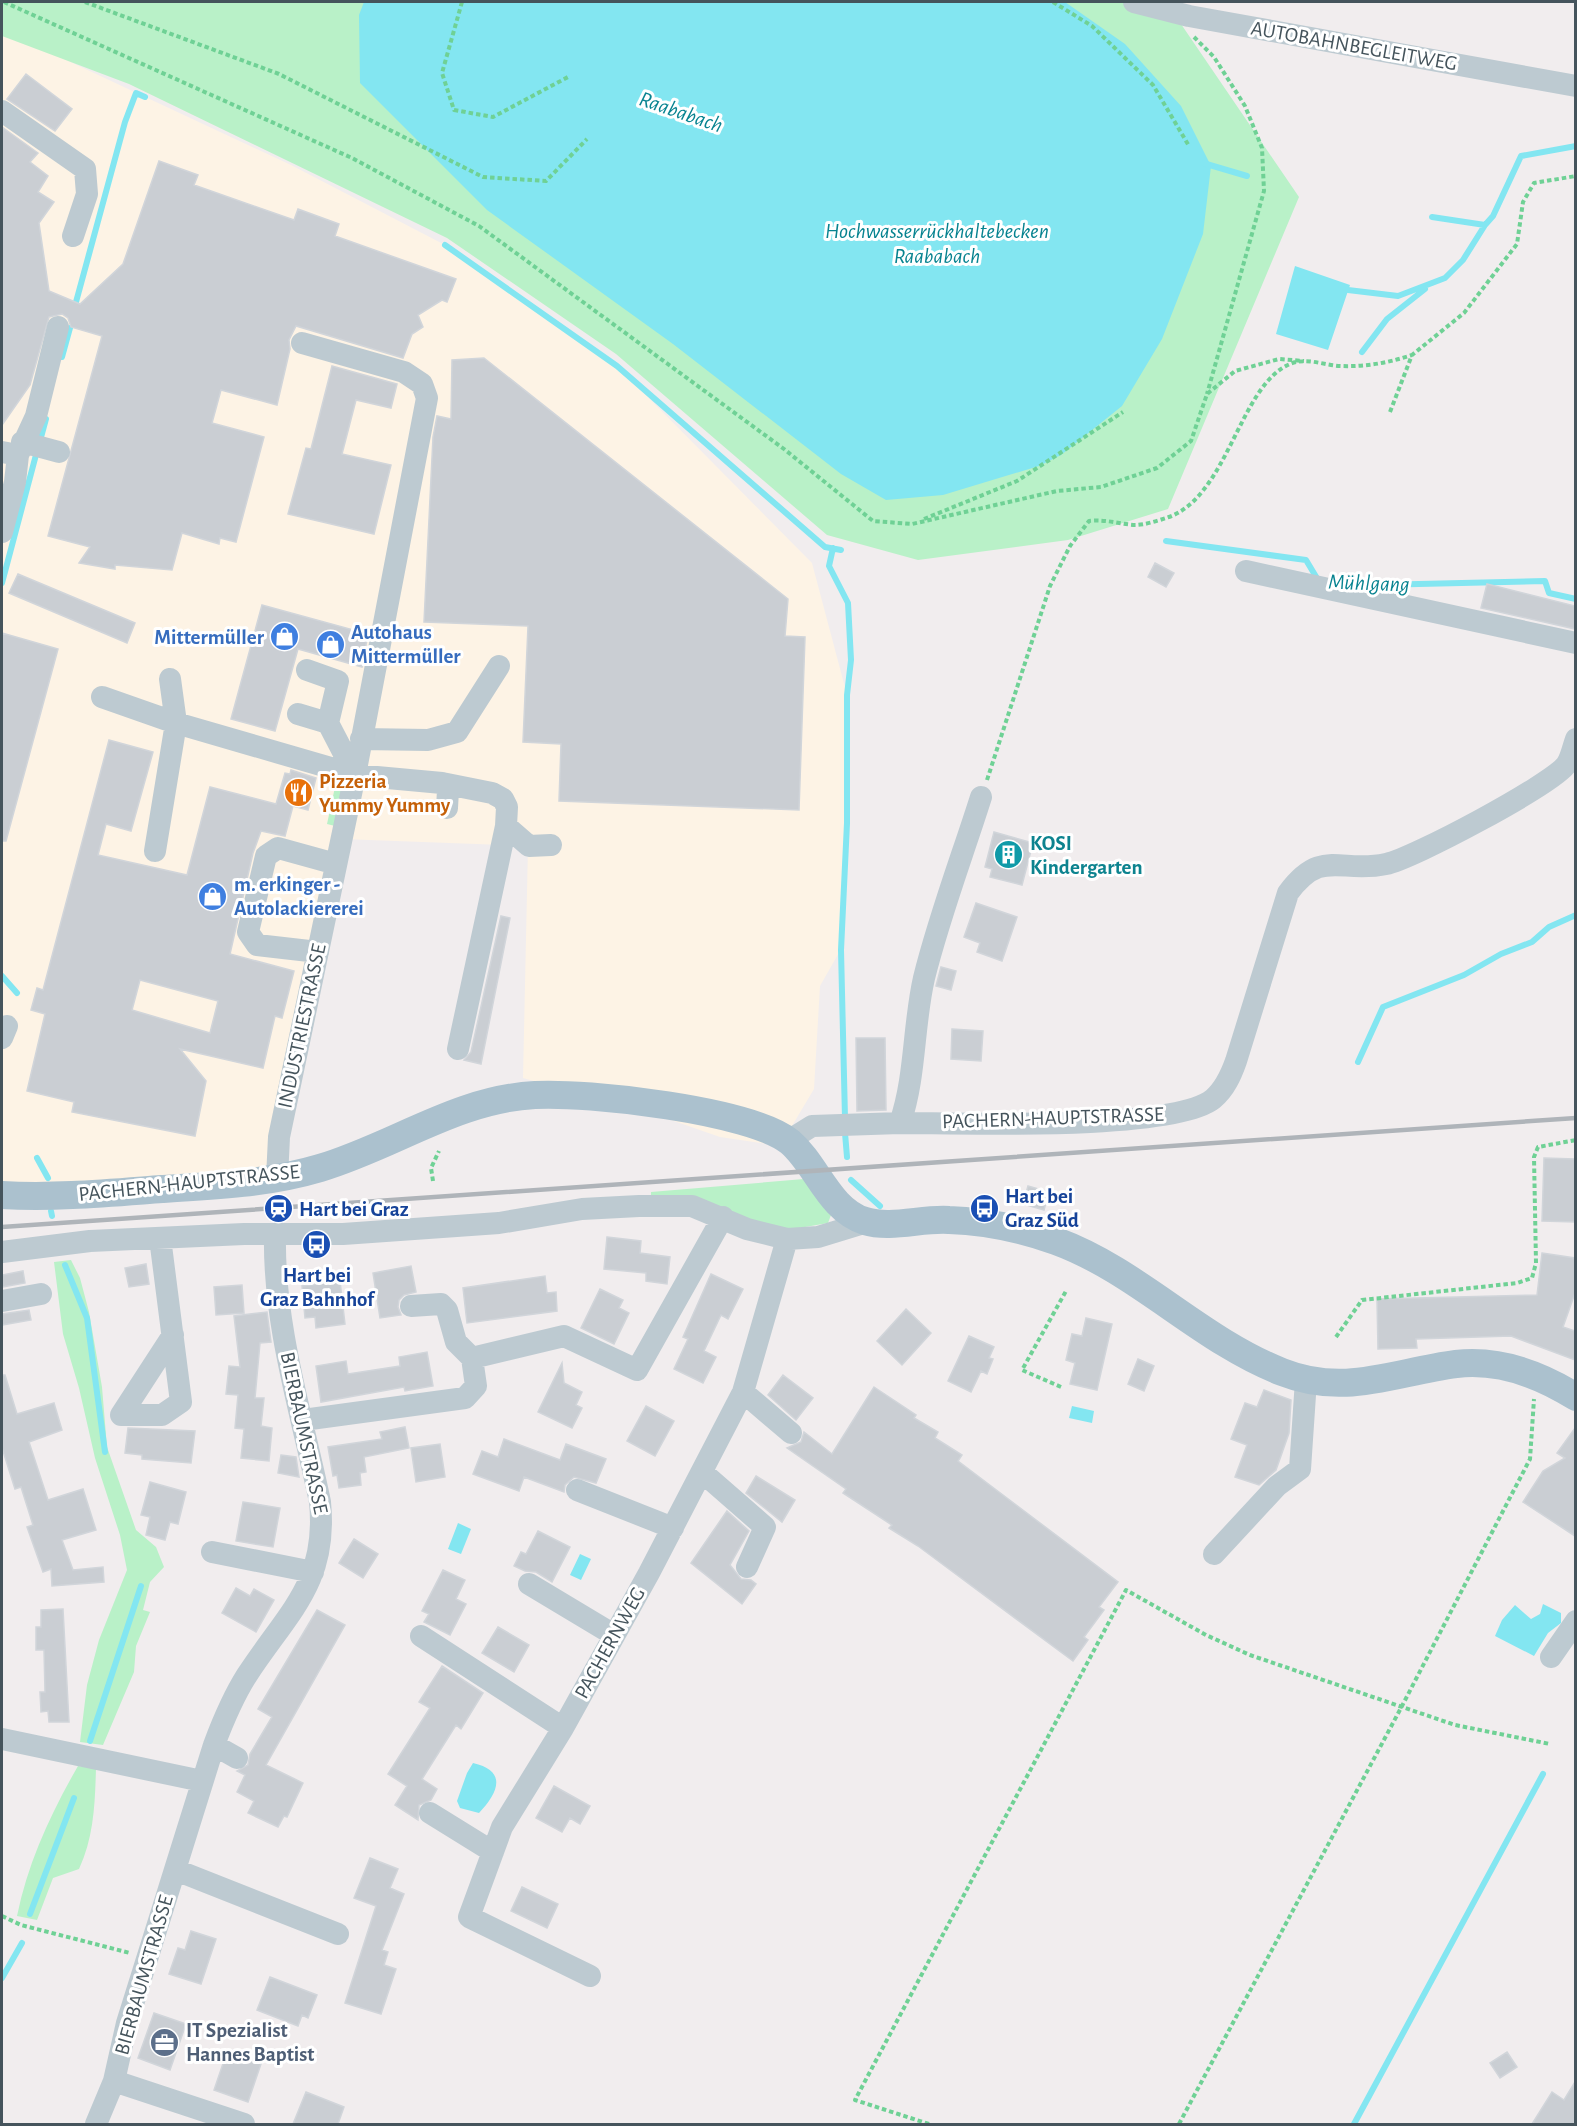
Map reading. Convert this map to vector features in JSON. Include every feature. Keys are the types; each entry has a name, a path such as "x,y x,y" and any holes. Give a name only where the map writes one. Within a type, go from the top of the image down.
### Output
{"main road":[{"name":"PACHERN-HAUPTSTRASSE","path":"2,1194 70,1196 277,1178 326,1167 468,1107 501,1098 538,1095 609,1098 689,1109 764,1128 788,1141 833,1198 850,1213 867,1222"},
{"path":"867,1222 948,1220 1035,1234 1103,1263 1196,1327 1255,1360 1306,1380 1329,1384 1357,1383 1459,1364 1496,1366 1534,1374 1575,1397"}],"street":[{"name":"AUTOBAHNBEGLEITWEG","path":"1134,2 1189,16 1575,86"},
{"path":"2,111 85,169 87,194 73,236"},
{"path":"2,532 15,482 14,450 36,417 58,327"},
{"name":"INDUSTRIESTRASSE","path":"277,1178 279,1137 355,775 427,398 422,384 404,372 302,343"},
{"path":"14,450 58,452"},
{"path":"1246,571 1575,644"},
{"path":"362,739 428,740 457,732 499,666"},
{"path":"307,670 338,681 327,723 355,775"},
{"path":"155,851 176,723 170,679"},
{"path":"102,697 176,723 355,775 442,783 492,793 503,799 507,807 506,826 458,1049"},
{"path":"298,714 327,723"},
{"name":"PACHERN-HAUPTSTRASSE","path":"788,1141 812,1126 1045,1122 1160,1116 1190,1110 1212,1100 1228,1083 1288,893 1301,876 1315,866 1369,867 1405,858 1541,786 1567,764 1575,739"},
{"path":"442,783 448,790 447,808"},
{"path":"900,1123 910,1094 916,1024 924,978 981,797"},
{"path":"506,826 529,846 551,846"},
{"path":"318,952 257,945 248,932 266,856 278,848 336,864"},
{"path":"2,1252 90,1241 275,1234 343,1234 499,1223 582,1209 639,1206 692,1206 723,1217 747,1229 787,1239 818,1237 867,1222"},
{"path":"472,1358 564,1336 637,1370 723,1217"},
{"name":"BIERBAUMSTRASSE","path":"96,2124 114,2080 147,1958 202,1781 227,1712 247,1676 298,1603 320,1556 323,1529 320,1502 284,1336 275,1261 275,1234"},
{"path":"160,1238 173,1335"},
{"name":"PACHERNWEG","path":"590,1976 469,1917 502,1827 563,1728 673,1528 743,1392 787,1239"},
{"path":"2,1301 41,1294"},
{"path":"303,1420 465,1398 476,1386 472,1358 456,1342 447,1310 441,1304 411,1306"},
{"path":"1214,1554 1277,1486 1300,1469 1306,1380"},
{"path":"743,1392 791,1433"},
{"path":"702,1472 765,1527 747,1567"},
{"path":"577,1490 673,1528"},
{"path":"212,1552 314,1572"},
{"path":"529,1584 614,1635"},
{"path":"1551,1657 1575,1621"},
{"path":"421,1636 563,1728"},
{"path":"2,1739 202,1781"},
{"path":"214,1745 237,1758"},
{"path":"430,1813 493,1852"},
{"name":"BIERBAUMSTRASSE","path":"176,1870 338,1934"},
{"name":"BIERBAUMSTRASSE","path":"114,2080 244,2124"}],"path":[{"path":"4,2 352,158 479,226 784,449 873,521 912,524 1057,490 1101,487 1157,468 1191,441 1207,394 1264,191 1262,148 1245,106 1220,66 1191,34"},
{"path":"85,2 279,74 483,177 546,181 587,139"},
{"path":"462,2 442,73 454,110 493,117 568,77"},
{"path":"1053,2 1092,26 1153,85 1189,146"},
{"path":"1207,394 1235,371 1279,359 1339,366 1386,364 1412,355 1464,313 1517,244 1523,202 1534,183 1575,176"},
{"path":"1390,412 1412,355"},
{"path":"981,797 1050,586 1070,546 1089,521 1104,519 1136,525 1168,518 1195,502 1225,456 1267,381 1289,364 1304,361"},
{"path":"912,524 1017,481 1123,412"},
{"path":"1336,1336 1362,1300 1517,1283 1532,1278 1536,1263 1534,1157 1538,1147 1575,1140"},
{"path":"433,1181 431,1168 439,1151"},
{"path":"1061,1388 1022,1370 1066,1291"},
{"path":"1179,2124 1402,1707 1530,1459 1534,1374"},
{"path":"929,2124 855,2100 1126,1590 1206,1635 1250,1655 1455,1725 1550,1744"},
{"path":"2,1916 21,1925 147,1958"}],"shaded area":[{"path":"2,30 291,165 445,245 617,366 812,563 847,695 847,823 841,949 820,986 814,1089 780,1146 720,1137 671,1120 523,1078 528,846 342,839 277,1178 2,1195"}],"green space":[{"name":"Hochwasserrückhaltebecken Raababach","path":"2,2 1166,2 1299,197 1168,509 1068,540 918,560 827,535 616,354 447,238 129,84 2,36"},
{"path":"329,772 343,793 335,826 327,824 335,787 317,774"},
{"path":"804,1179 831,1215 828,1223 788,1230 651,1197 651,1192"},
{"path":"71,1260 80,1278 89,1312 102,1387 107,1447 136,1530 156,1547 164,1567 150,1582 143,1610 150,1612 136,1646 134,1672 103,1745 80,1742 87,1685 99,1640 127,1570 120,1535 95,1458 79,1388 63,1334 54,1262"},
{"path":"78,1766 96,1768 93,1820 84,1857 79,1869 53,1878 37,1920 17,1916 34,1857"}],"water":[{"name":"Hochwasserrückhaltebecken Raababach","path":"364,2 1065,2 1125,44 1181,106 1211,166 1203,234 1162,339 1122,406 1061,455 1039,466 943,495 886,500 841,474 673,344 487,210 360,83 359,15"},
{"path":"1295,266 1350,285 1328,350 1276,334"},
{"path":"1072,1406 1094,1411 1092,1423 1069,1418"},
{"path":"458,1523 471,1529 461,1554 448,1549"},
{"path":"580,1554 591,1559 581,1580 570,1575"},
{"path":"1543,1604 1561,1613 1561,1623 1548,1633 1534,1656 1495,1636 1502,1620 1515,1605 1531,1619 1540,1614"},
{"path":"473,1763 491,1771 496,1783 491,1798 479,1813 460,1808 457,1801"}],"building":[{"path":"26,74 72,109 55,131 7,99"},
{"path":"2,127 38,153 30,162 48,176 38,192 54,202 39,223 49,291 80,304 123,264 159,161 198,175 194,185 294,220 298,209 339,224 335,236 456,279 447,302 442,300 418,315 423,327 412,334 403,358 296,326 289,340 290,349 277,405 221,390 212,423 264,437 236,542 220,538 219,544 182,533 172,570 115,565 115,569 79,563 90,547 48,536 102,336 71,327 68,318 62,314 49,317 30,385 2,425"},
{"path":"484,358 788,599 785,636 805,637 799,810 559,801 561,744 523,742 528,626 424,622 433,437 437,416 451,419 452,360"},
{"path":"332,366 397,384 391,408 356,400 342,454 391,465 374,534 288,514 306,448 311,449"},
{"path":"1155,563 1174,573 1166,587 1148,577"},
{"path":"18,574 135,623 127,643 9,593"},
{"path":"1487,584 1575,606 1575,629 1481,608"},
{"path":"262,605 368,634 362,667 298,649 275,731 231,719"},
{"path":"2,633 58,649 6,841 2,841"},
{"path":"109,740 153,752 131,831 106,824 98,855 187,875 210,787 276,804 285,773 290,774 291,770 316,778 308,810 293,806 285,836 261,831 253,853 230,954 294,971 282,1018 275,1016 263,1068 180,1049 206,1081 195,1136 72,1112 74,1102 27,1091 45,1014 31,1010 37,988 43,990","holes":["140,980 218,1001 210,1033 132,1010"]},
{"name":"KOSI Kindergarten","path":"994,832 1033,843 1022,885 990,877 992,869 985,867"},
{"path":"976,903 1017,917 1002,961 977,952 980,943 964,937"},
{"path":"501,916 510,918 481,1064 464,1060 471,1052"},
{"path":"941,967 956,971 951,990 936,986"},
{"path":"952,1029 983,1031 981,1061 951,1059"},
{"path":"856,1038 885,1038 886,1110 857,1111"},
{"path":"1544,1158 1575,1159 1575,1222 1542,1221"},
{"path":"1028,1186 1049,1192 1044,1210 1023,1204"},
{"path":"607,1237 641,1241 640,1253 670,1257 667,1284 646,1281 646,1273 604,1269"},
{"path":"1542,1253 1575,1258 1575,1293 1563,1327 1575,1331 1575,1360 1511,1336 1416,1339 1417,1348 1378,1349 1377,1299 1537,1295"},
{"path":"146,1264 149,1284 129,1287 125,1268"},
{"path":"411,1266 416,1292 404,1295 399,1300 398,1307 401,1315 380,1318 373,1273"},
{"path":"23,1271 25,1283 2,1287 2,1275"},
{"path":"711,1274 743,1289 728,1319 721,1315 704,1351 716,1357 703,1383 674,1369 688,1339 683,1337"},
{"path":"545,1276 547,1293 556,1292 557,1311 467,1323 463,1288"},
{"path":"340,1281 345,1324 316,1328 315,1317 305,1318 302,1286"},
{"path":"242,1285 244,1313 216,1315 214,1287"},
{"path":"600,1289 623,1300 619,1308 629,1313 614,1344 581,1328"},
{"path":"906,1309 931,1333 902,1365 877,1341"},
{"path":"29,1310 31,1320 2,1325 2,1314"},
{"path":"267,1312 271,1342 260,1343 255,1398 264,1398 261,1426 272,1428 269,1461 241,1458 244,1429 235,1428 238,1395 226,1394 229,1366 240,1367 234,1316"},
{"path":"1086,1318 1112,1324 1097,1390 1070,1384 1075,1363 1066,1360 1072,1334 1082,1336"},
{"path":"969,1336 994,1347 989,1358 993,1359 987,1374 981,1371 971,1392 948,1381"},
{"path":"427,1352 433,1386 405,1391 404,1387 321,1402 316,1366 346,1361 348,1374 400,1366 399,1357"},
{"path":"1138,1359 1154,1366 1144,1391 1128,1384"},
{"path":"562,1363 564,1383 582,1392 576,1405 582,1408 572,1428 538,1412"},
{"path":"2,1375 5,1375 17,1414 54,1403 62,1430 29,1442 48,1500 83,1489 96,1530 62,1540 73,1570 103,1567 104,1582 52,1586 51,1569 43,1572 27,1527 33,1525 21,1487 15,1489 2,1448"},
{"path":"783,1375 813,1398 796,1420 768,1395"},
{"path":"874,1387 916,1415 914,1418 938,1432 935,1438 962,1455 958,1461 1118,1582 1099,1607 1104,1610 1084,1637 1088,1640 1073,1661 918,1546 889,1528 892,1525 843,1493 846,1489 787,1448 801,1442 804,1432 832,1454"},
{"path":"1264,1390 1291,1400 1289,1433 1276,1470 1259,1485 1235,1477 1247,1445 1231,1439 1245,1403 1257,1407"},
{"path":"646,1406 674,1421 655,1456 627,1441"},
{"path":"405,1427 409,1448 364,1457 366,1472 360,1473 361,1485 339,1488 337,1475 333,1476 328,1447 382,1439 380,1432"},
{"path":"128,1428 195,1431 191,1463 142,1459 142,1455 125,1453"},
{"path":"1575,1428 1575,1536 1523,1502 1543,1471 1565,1458 1557,1453"},
{"path":"504,1439 560,1460 566,1444 606,1459 596,1483 574,1477 565,1485 564,1492 524,1477 519,1491 473,1474 482,1451 498,1457"},
{"path":"440,1444 445,1477 416,1482 411,1448"},
{"path":"281,1455 296,1457 299,1477 278,1473"},
{"path":"756,1476 795,1500 782,1522 746,1493"},
{"path":"150,1482 186,1492 178,1524 170,1522 165,1540 146,1535 150,1517 141,1515"},
{"path":"243,1502 280,1508 273,1547 236,1541"},
{"path":"727,1511 749,1531 730,1565 741,1579 751,1580 756,1584 742,1604 691,1563"},
{"path":"538,1531 570,1547 552,1582 536,1572 525,1571 514,1566 521,1552 526,1554"},
{"path":"354,1539 378,1554 363,1578 339,1563"},
{"path":"443,1570 465,1580 456,1599 466,1604 450,1635 424,1622 429,1614 422,1611"},
{"path":"236,1588 250,1596 254,1589 274,1600 256,1632 222,1613"},
{"path":"63,1609 69,1722 49,1722 48,1711 41,1712 40,1692 45,1692 44,1650 36,1650 36,1627 41,1627 41,1610"},
{"path":"317,1610 345,1625 266,1765 303,1783 287,1817 284,1816 278,1827 248,1813 254,1801 237,1792 245,1775 237,1771 248,1765 250,1754 272,1717 258,1709"},
{"path":"498,1627 529,1645 514,1672 482,1653"},
{"path":"442,1666 483,1693 461,1729 456,1725 422,1779 437,1789 431,1800 419,1805 418,1820 395,1805 407,1786 388,1774 430,1708 419,1702"},
{"path":"554,1786 590,1806 580,1824 570,1818 562,1832 536,1818"},
{"path":"370,1858 398,1869 390,1888 404,1894 382,1950 388,1952 384,1965 396,1969 381,2014 345,2003 376,1906 354,1898"},
{"path":"522,1887 558,1904 547,1928 511,1911"},
{"path":"191,1931 216,1939 201,1984 169,1974 178,1948 185,1950"},
{"path":"270,1977 317,1995 308,2018 302,2015 298,2026 257,2010"},
{"path":"154,2013 186,2024 170,2070 138,2058"},
{"path":"228,2049 262,2061 248,2102 214,2090"},
{"path":"1507,2052 1517,2067 1500,2078 1490,2063"},
{"path":"1575,2082 1575,2124 1532,2124 1552,2092 1564,2100"},
{"path":"306,2092 344,2107 338,2124 293,2124"}],"waterway":[{"path":"76,302 125,122 136,93 145,97"},
{"name":"Raababach","path":"1432,217 1485,225 1493,216 1521,156 1576,146"},
{"name":"Raababach","path":"1203,163 1247,176"},
{"path":"1348,290 1398,296 1445,278 1463,260 1485,225"},
{"path":"445,245 617,366 825,547 841,550"},
{"path":"1362,352 1387,319 1425,289"},
{"path":"62,357 70,328"},
{"path":"40,441 46,419"},
{"path":"2,583 37,451"},
{"name":"Mühlgang","path":"1166,541 1306,560 1318,580"},
{"path":"833,548 829,566 848,603 851,660 847,695 847,823 841,950 845,1118"},
{"name":"Mühlgang","path":"1335,582 1352,579 1376,585 1545,581 1549,593 1576,599"},
{"path":"1358,1062 1383,1007 1464,975 1501,954 1532,942 1549,927 1576,915"},
{"path":"2,976 17,993"},
{"path":"845,1133 847,1157"},
{"path":"37,1158 48,1178"},
{"path":"851,1180 880,1206"},
{"path":"51,1211 52,1216"},
{"path":"65,1265 87,1318 105,1452"},
{"path":"90,1741 141,1586"},
{"path":"1354,2124 1543,1774"},
{"path":"30,1914 74,1798"},
{"path":"2,1978 22,1943"}],"railway":[{"path":"2,1227 1576,1118"}],"place":[{"name":"Mittermüller","path":"285,637"},
{"name":"Autohaus Mittermüller","path":"330,644"},
{"name":"Pizzeria Yummy Yummy","path":"298,793"},
{"name":"KOSI Kindergarten","path":"1009,855"},
{"name":"m. erkinger - Autolackiererei","path":"213,896"},
{"name":"Hart bei Graz Süd","path":"984,1208"},
{"name":"Hart bei Graz","path":"278,1209"},
{"name":"Hart bei Graz Bahnhof","path":"317,1244"},
{"name":"IT Spezialist Hannes Baptist","path":"165,2042"}]}
